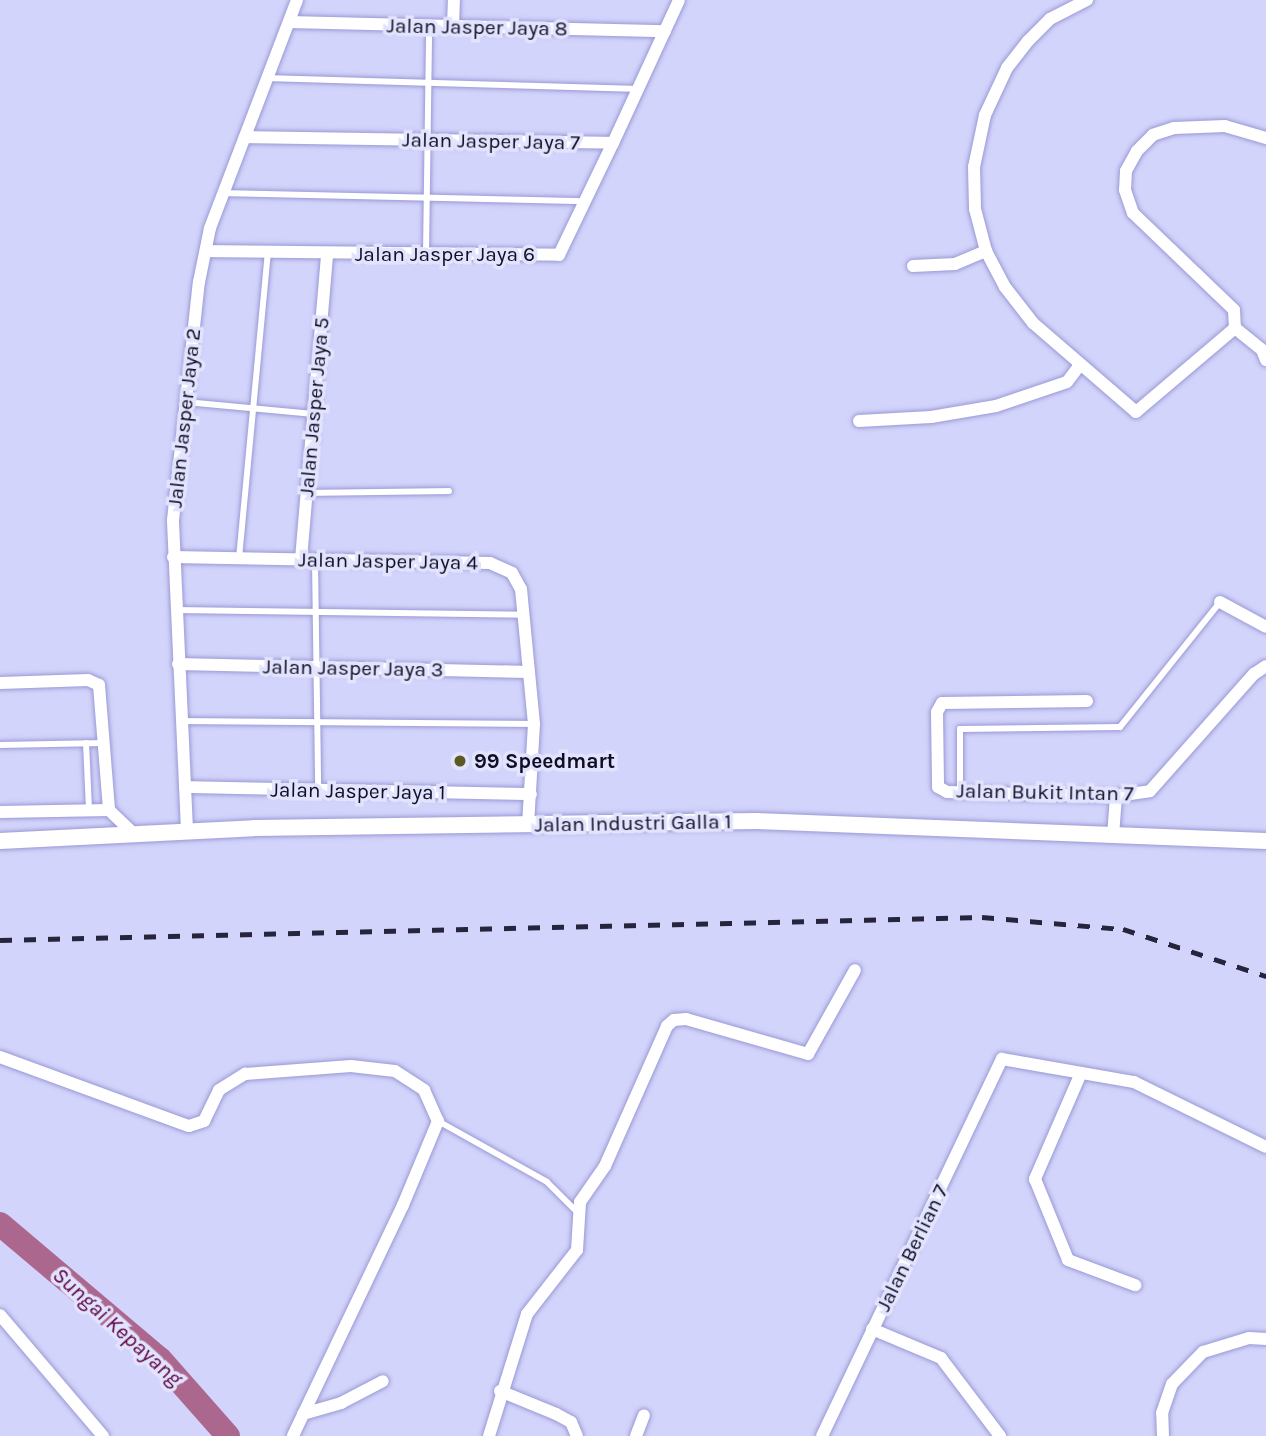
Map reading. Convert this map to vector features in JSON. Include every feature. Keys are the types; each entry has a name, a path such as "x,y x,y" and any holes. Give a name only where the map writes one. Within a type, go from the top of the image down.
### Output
{"main road":[{"name":"Jalan Industri Galla 1","path":"0,841 187,830 756,821 1266,841"}],"street":[{"name":"Jalan Jasper Jaya 2","path":"187,830 173,520 205,251 223,193 297,0"},
{"path":"453,26 454,0"},
{"path":"613,143 679,0"},
{"path":"1087,0 1050,19 1028,41 1007,68 985,116 974,167 975,209 986,251 1005,286 1033,323 1079,366 1136,412 1235,328"},
{"name":"Jalan Jasper Jaya 8","path":"289,22 665,31"},
{"path":"1266,138 1225,126 1174,128 1153,135 1126,171 1125,190 1133,213 1234,310 1235,328 1262,350 1266,360"},
{"name":"Jalan Jasper Jaya 7","path":"245,137 613,143"},
{"name":"Jalan Jasper Jaya 6","path":"205,251 559,255 613,143"},
{"path":"914,266 955,264 986,251"},
{"name":"Jalan Jasper Jaya 5","path":"301,559 327,254"},
{"path":"859,421 931,417 996,406 1067,382 1079,366"},
{"name":"Jalan Jasper Jaya 4","path":"173,557 503,566 518,580 534,724 528,825"},
{"path":"1220,602 1266,627"},
{"name":"Jalan Jasper Jaya 3","path":"178,664 528,672"},
{"name":"Jalan Bukit Intan 7","path":"1087,701 942,704 937,712 939,787 960,792 1116,796 1150,791 1254,674 1266,666"},
{"path":"0,683 88,680 99,685 109,810"},
{"name":"Jalan Jasper Jaya 1","path":"184,787 531,794"},
{"path":"1114,836 1116,796"},
{"path":"0,813 109,810 133,833"},
{"path":"489,1436 500,1391 527,1314 576,1250 577,1212 605,1166 674,1020 807,1054 855,970"},
{"path":"0,1057 198,1125 219,1090 245,1074 303,1066 395,1071 424,1090 438,1121 403,1205 293,1436"},
{"name":"Jalan Berlian 7","path":"822,1436 1002,1059 1081,1073"},
{"path":"1135,1285 1068,1259 1035,1179 1081,1073 1134,1082 1266,1147"},
{"path":"0,1315 103,1436"},
{"path":"872,1329 941,1358 1000,1436"},
{"path":"1163,1436 1162,1413 1172,1384 1203,1352 1249,1338 1266,1339"},
{"path":"303,1414 341,1403 383,1381"},
{"path":"500,1391 571,1422 578,1436"},
{"path":"636,1436 644,1415"}],"lane":[{"path":"426,254 429,25"},
{"path":"268,78 638,89"},
{"path":"223,193 584,201"},
{"path":"239,558 268,253"},
{"path":"186,402 313,414"},
{"path":"306,493 449,492"},
{"path":"315,559 318,790"},
{"path":"960,792 960,729 1119,727 1220,602"},
{"path":"176,610 523,615"},
{"path":"181,721 534,724"},
{"path":"86,743 89,809"},
{"path":"0,745 104,743"},
{"path":"438,1121 547,1182 577,1212"}],"waterway":[{"name":"Sungai Kepayang","path":"0,1224 160,1359 228,1436"}],"railway":[{"path":"0,940 982,917 1123,929 1266,976"}],"place":[{"name":"99 Speedmart","path":"460,761"}]}
